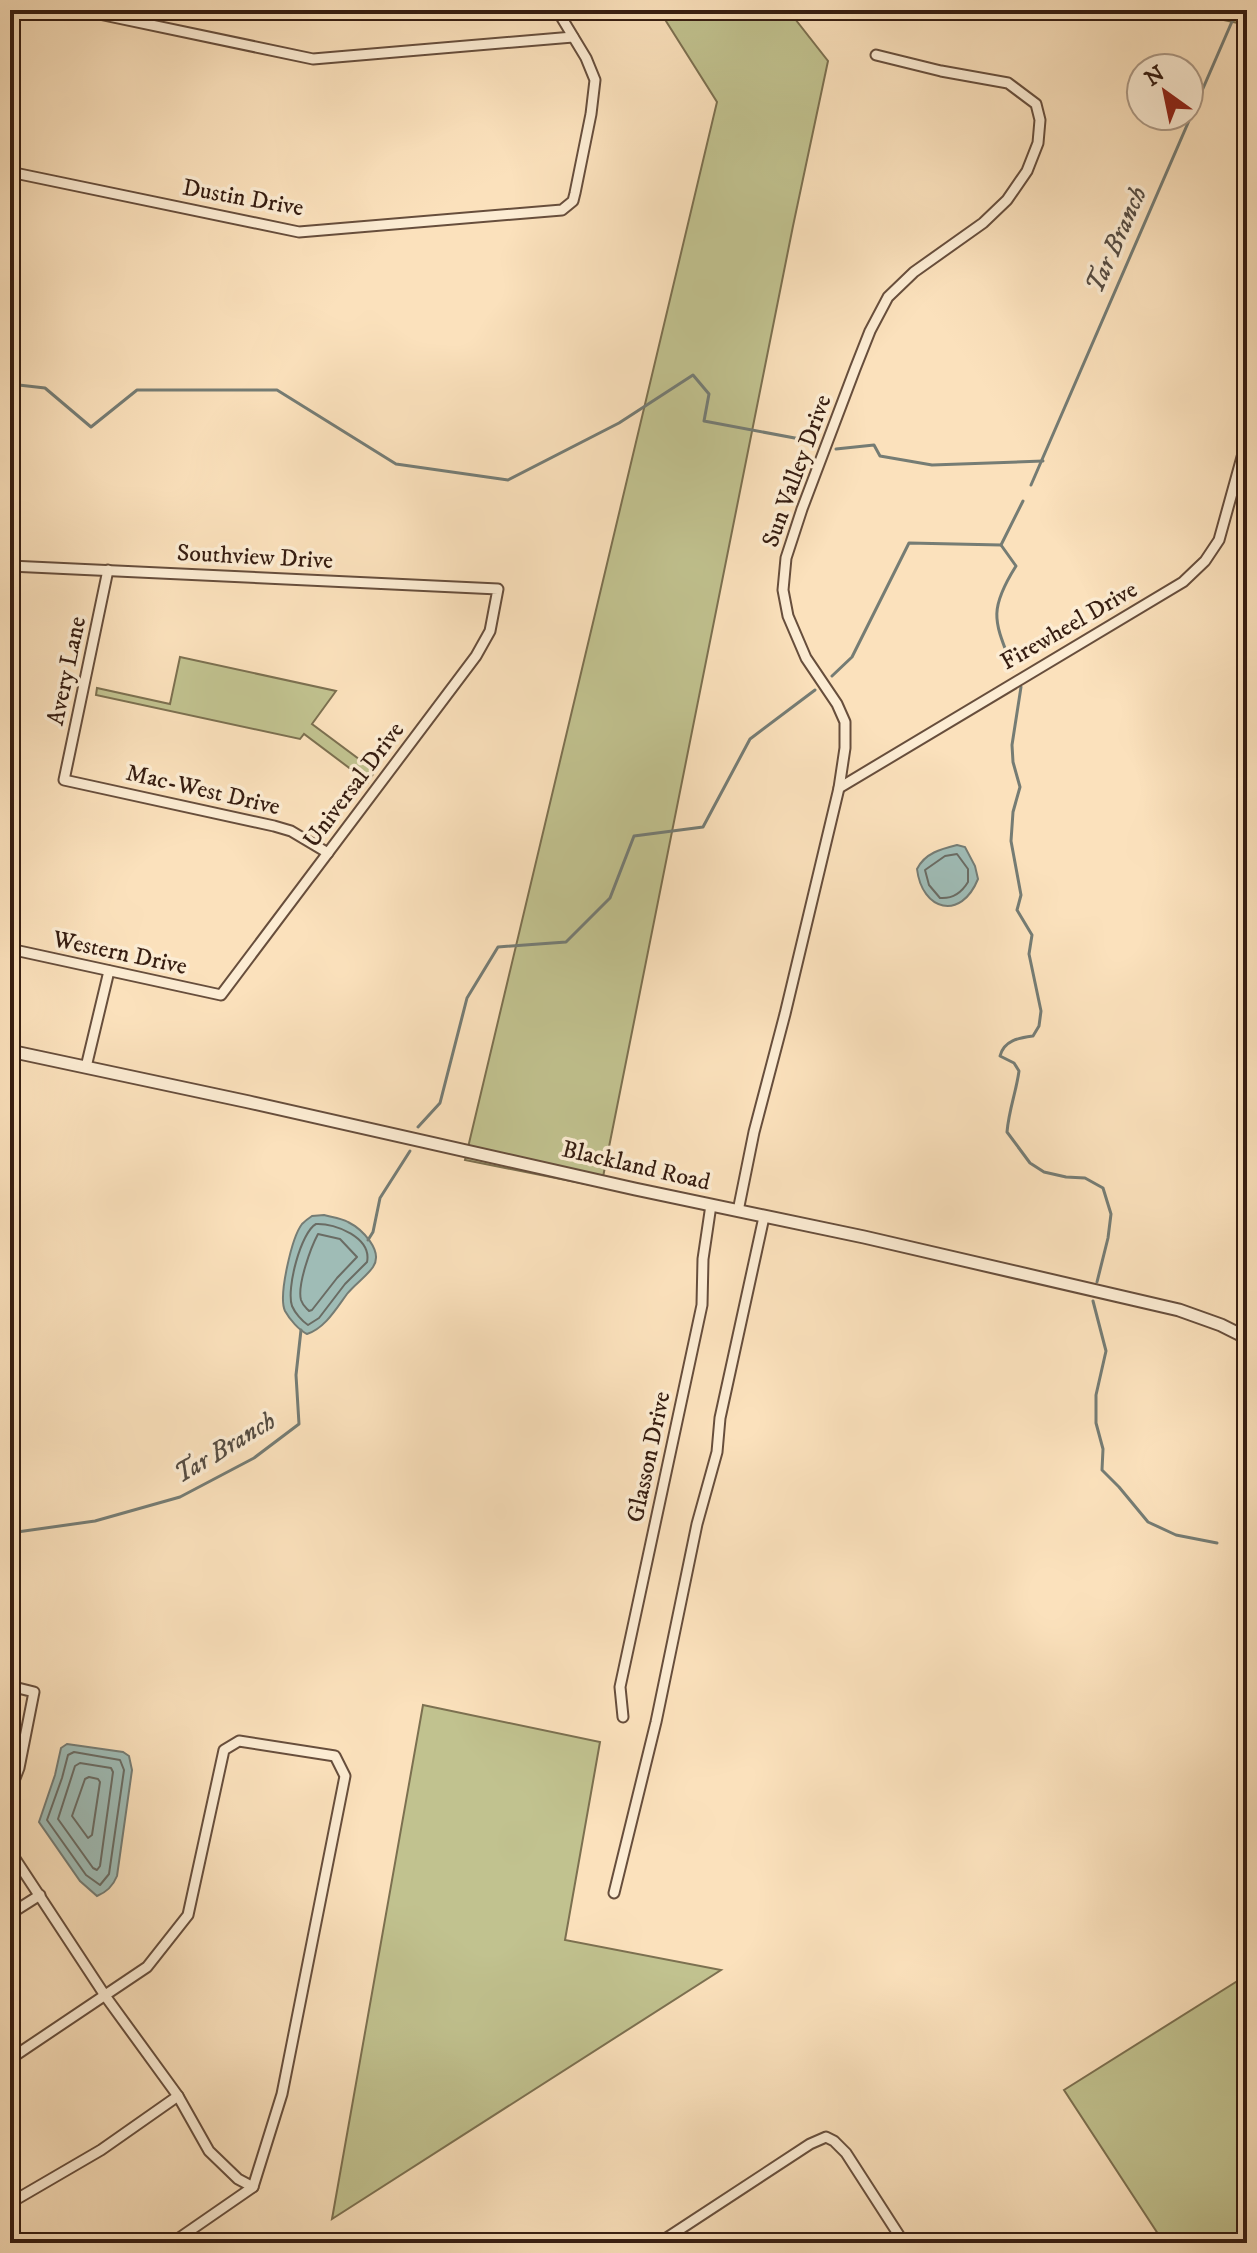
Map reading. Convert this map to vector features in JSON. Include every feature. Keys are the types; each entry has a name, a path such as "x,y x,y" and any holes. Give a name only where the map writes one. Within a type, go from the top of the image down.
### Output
{"street":[{"path":"80,10 313,59 573,37 557,10"},
{"name":"Dustin Drive","path":"10,172 299,232 562,210 573,201 579,178 595,80 573,37"},
{"name":"Sun Valley Drive","path":"738,1211 754,1132 839,788 845,748 845,722 837,704 806,658 791,626 783,590 786,558 855,369 888,297 914,272 983,223 1007,200 1027,171 1038,143 1040,120 1036,104 1008,83 876,55"},
{"name":"Firewheel Drive","path":"839,788 1183,582 1205,561 1219,540 1247,439"},
{"name":"Southview Drive","path":"10,566 498,589"},
{"name":"Avery Lane","path":"64,780 108,570"},
{"name":"Universal Drive","path":"221,995 476,656 490,631 498,589"},
{"name":"Mac-West Drive","path":"64,780 274,826 291,831 328,853"},
{"name":"Western Drive","path":"10,949 221,995"},
{"path":"86,1067 109,971"},
{"name":"Blackland Road","path":"10,1051 864,1237 1179,1310 1245,1333"},
{"name":"Glasson Drive","path":"623,1717 620,1687 702,1305 703,1259 711,1205"},
{"path":"614,1893 656,1722 697,1524 717,1452 720,1418 764,1217"},
{"path":"10,1686 34,1692 19,1768 10,1791"},
{"path":"10,2059 147,1967 188,1915 224,1750 239,1741 335,1756 345,1776 282,2094 253,2187 172,2243"},
{"path":"10,1851 106,1997 178,2096 209,2151 238,2179 253,2187"},
{"path":"10,1914 40,1895"},
{"path":"10,2203 101,2150 178,2096"},
{"path":"659,2243 810,2144 826,2137 846,2153 904,2243"}],"green space":[{"path":"659,10 788,10 828,61 601,1187 465,1160 717,102"},
{"path":"1177,10 1247,10 1247,25"},
{"path":"180,657 336,691 312,724 375,771 368,782 304,734 300,739 96,695 97,688 170,704"},
{"path":"423,1705 600,1742 565,1940 721,1970 332,2219"},
{"path":"1247,1975 1247,2243 1164,2243 1064,2090"}],"water":[{"path":"957,845 965,847 978,879 962,901 943,906 926,894 917,869 929,855"},
{"path":"324,1215 345,1221 359,1230 374,1248 376,1261 330,1317 307,1334 285,1311 283,1293 298,1231 312,1216"},
{"path":"67,1744 123,1752 129,1756 132,1770 117,1876 104,1893 97,1896 80,1881 39,1822 61,1748"}],"waterway":[{"name":"Tar Branch","path":"1031,485 1237,10"},
{"path":"10,384 45,388 91,427 137,390 277,390 396,464 508,480 619,423 693,375 709,394 704,421 816,442"},
{"path":"836,449 874,445 880,456 932,465 1043,461"},
{"name":"Tar Branch","path":"832,676 852,657 909,543 1001,545 1023,501"},
{"path":"1001,545 1016,566 1001,595 997,617 1013,669"},
{"path":"1021,687 1012,745 1020,787 1013,812 1011,841 1021,895 1017,910 1032,935 1029,954 1041,1011 1039,1026 1033,1036 1009,1043 1000,1056 1014,1063 1019,1071 1007,1132 1030,1163 1044,1172 1085,1178 1103,1188 1111,1214 1097,1282"},
{"name":"Tar Branch","path":"418,1127 440,1103 467,998 498,947 566,942 610,898 634,836 703,827 750,739 815,690"},
{"name":"Tar Branch","path":"368,1240 373,1232 380,1198 410,1151"},
{"path":"1093,1301 1106,1351 1096,1395 1096,1423 1103,1449 1102,1470 1148,1522 1176,1535 1217,1543"},
{"name":"Tar Branch","path":"10,1533 95,1521 180,1497 254,1458 299,1424 296,1375 301,1330"}]}
